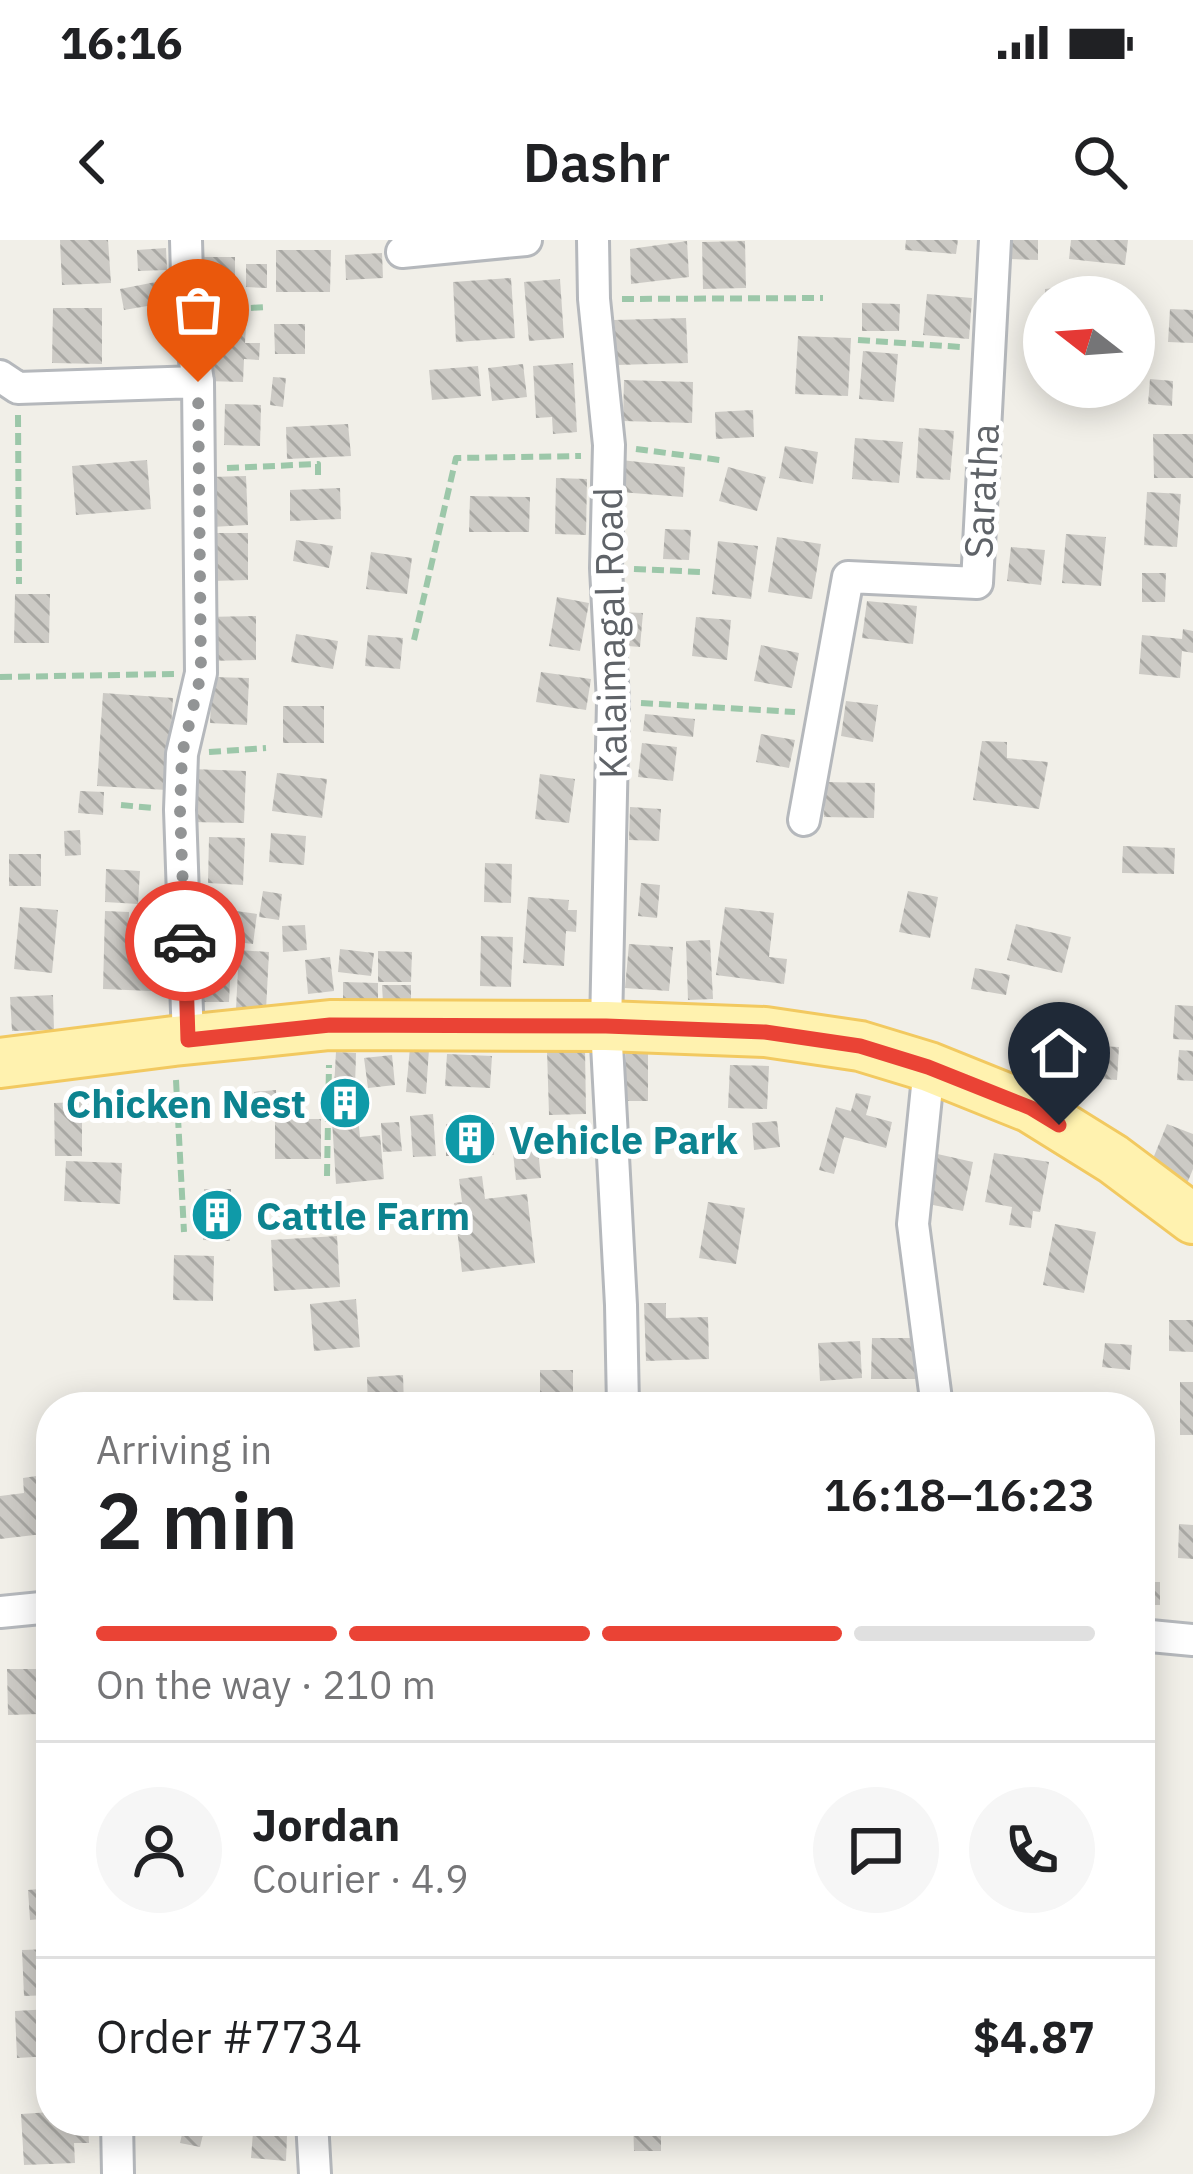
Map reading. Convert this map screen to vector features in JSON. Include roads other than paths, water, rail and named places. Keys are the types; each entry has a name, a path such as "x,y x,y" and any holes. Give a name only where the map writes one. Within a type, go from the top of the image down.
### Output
{"main road":[{"path":"0,1063 330,1025 765,1032 860,1046 1031,1108 1193,1219"}],"street":[{"path":"181,1040 182,754 201,674 198,382 188,311 186,240"},
{"path":"402,252 526,240"},
{"name":"Kalaimagal Road","path":"592,240 609,450 606,568 613,702 606,1026 623,1392"},
{"name":"Saratha","path":"804,820 848,577 977,583 995,240"},
{"path":"9,382 198,382"},
{"path":"928,1067 913,1224 935,1392"},
{"path":"0,1612 36,1608"},
{"path":"1155,1636 1193,1640"},
{"path":"117,2136 118,2174"},
{"path":"313,2136 315,2174"}],"place":[{"name":"Chicken Nest","path":"345,1103"},
{"name":"Vehicle Park","path":"470,1139"},
{"name":"Cattle Farm","path":"217,1215"}]}
